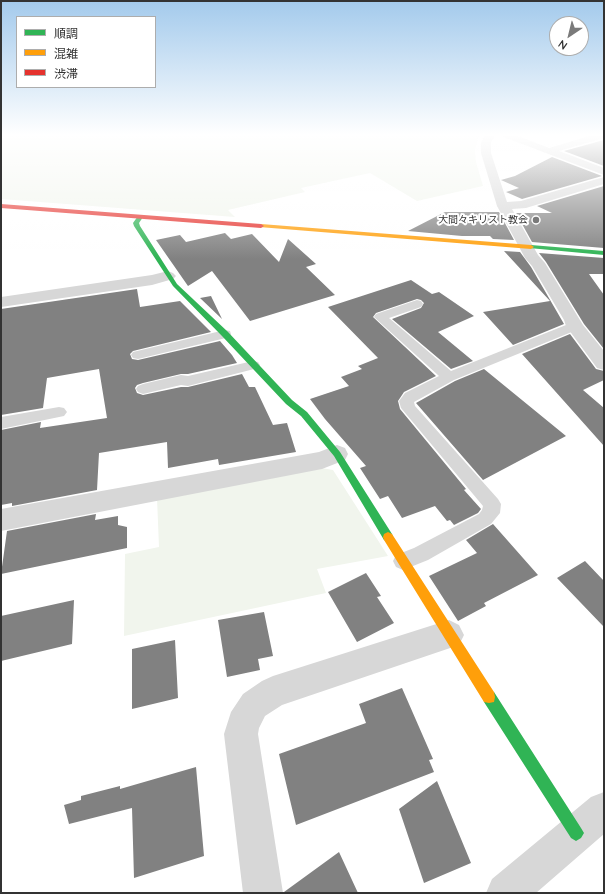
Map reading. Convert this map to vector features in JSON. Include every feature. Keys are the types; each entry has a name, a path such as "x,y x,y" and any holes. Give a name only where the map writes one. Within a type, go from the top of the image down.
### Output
{"street":[{"path":"492,176 497,194 532,258 538,263 558,295 573,320 574,326 602,360"},
{"path":"503,206 522,205 604,180"},
{"path":"1,206 604,253"},
{"path":"140,217 136,223 137,226 168,276 183,295 225,334 289,402 304,414 337,454 449,635 576,833"},
{"path":"1,302 152,280 168,276"},
{"path":"1,520 322,460 337,454"},
{"path":"263,893 241,734 243,724 254,705 273,692 449,635"},
{"path":"506,893 604,810"}],"lane":[{"path":"417,304 380,317 449,377"},
{"path":"403,561 421,554 485,519 491,513 492,504 406,404 406,401 410,397 449,377 574,326"},
{"path":"138,355 225,334"},
{"path":"143,389 181,380 188,381 253,364"},
{"path":"1,423 59,412"}],"shaded area":[{"path":"1,176 357,176 301,188 305,192 228,210 235,217 1,199"},
{"path":"375,176 480,176 483,186 417,201"},
{"path":"316,467 333,470 388,556 317,569 326,593 124,636 125,554 159,547 157,498"}],"building":[{"path":"515,176 602,176 522,199 506,192 519,188 501,180"},
{"path":"604,186 604,248 532,242 516,213 552,213 537,206"},
{"path":"445,212 499,212 514,240 493,239 490,236 462,236 408,231"},
{"path":"225,233 231,239 252,234 279,262 288,239 316,264 306,267 335,295 250,321 212,271 188,286 156,240 180,235 186,242"},
{"path":"504,251 520,252 531,267 564,324 513,345 483,312 550,301"},
{"path":"539,253 604,258 604,274 589,274 604,295 604,349 584,324"},
{"path":"411,280 432,294 439,292 474,316 438,332 473,361 451,369 392,319 421,308 424,303 421,300 417,299 376,313 373,317 436,376 404,392 398,401 400,409 466,489 464,490 481,509 478,513 454,525 450,520 447,521 435,506 402,518 388,496 380,499 360,468 366,466 325,419 310,399 349,386 341,377 362,369 358,366 378,358 328,307"},
{"path":"137,289 140,307 180,301 211,332 133,351 130,354 132,359 138,360 220,341 237,363 143,383 137,385 135,388 137,393 143,395 181,387 188,387 242,374 249,387 255,387 273,425 287,423 296,452 219,465 218,459 168,468 167,442 99,453 97,490 12,506 12,503 1,505 1,430 41,422 40,428 107,418 99,369 47,378 43,408 1,415 1,309"},
{"path":"211,296 222,319 200,298"},
{"path":"570,334 596,369 604,371 604,380 583,390 604,408 604,446 522,354"},
{"path":"484,369 566,436 483,480 416,403 455,381"},
{"path":"96,514 95,520 118,516 118,525 127,527 127,548 1,574 7,531"},
{"path":"493,524 538,575 484,603 486,606 458,621 429,576 477,553 466,540"},
{"path":"585,561 604,581 604,627 557,578"},
{"path":"366,573 381,596 377,597 394,623 357,642 328,592"},
{"path":"74,600 72,644 1,661 1,616"},
{"path":"264,612 273,656 258,659 260,670 227,677 218,620"},
{"path":"175,640 178,698 132,709 132,649"},
{"path":"402,688 433,759 429,760 434,772 296,825 279,754 366,723 359,704"},
{"path":"196,767 204,856 134,878 132,808 69,824 64,805 81,800 81,796 120,786 120,789"},
{"path":"437,781 471,863 424,883 399,809"},
{"path":"339,852 358,893 284,893 284,892"}],"traffic: fast":[{"path":"140,217 136,223 137,226 175,285 225,334 289,402 304,414 337,454 388,537"},
{"path":"531,247 604,253"},
{"path":"489,697 576,833"}],"traffic: slow":[{"path":"261,226 531,247"},
{"path":"388,537 489,697"}],"traffic: jam":[{"path":"1,206 261,226"}],"place":[{"name":"大間々キリスト教会","path":"536,220"}]}
